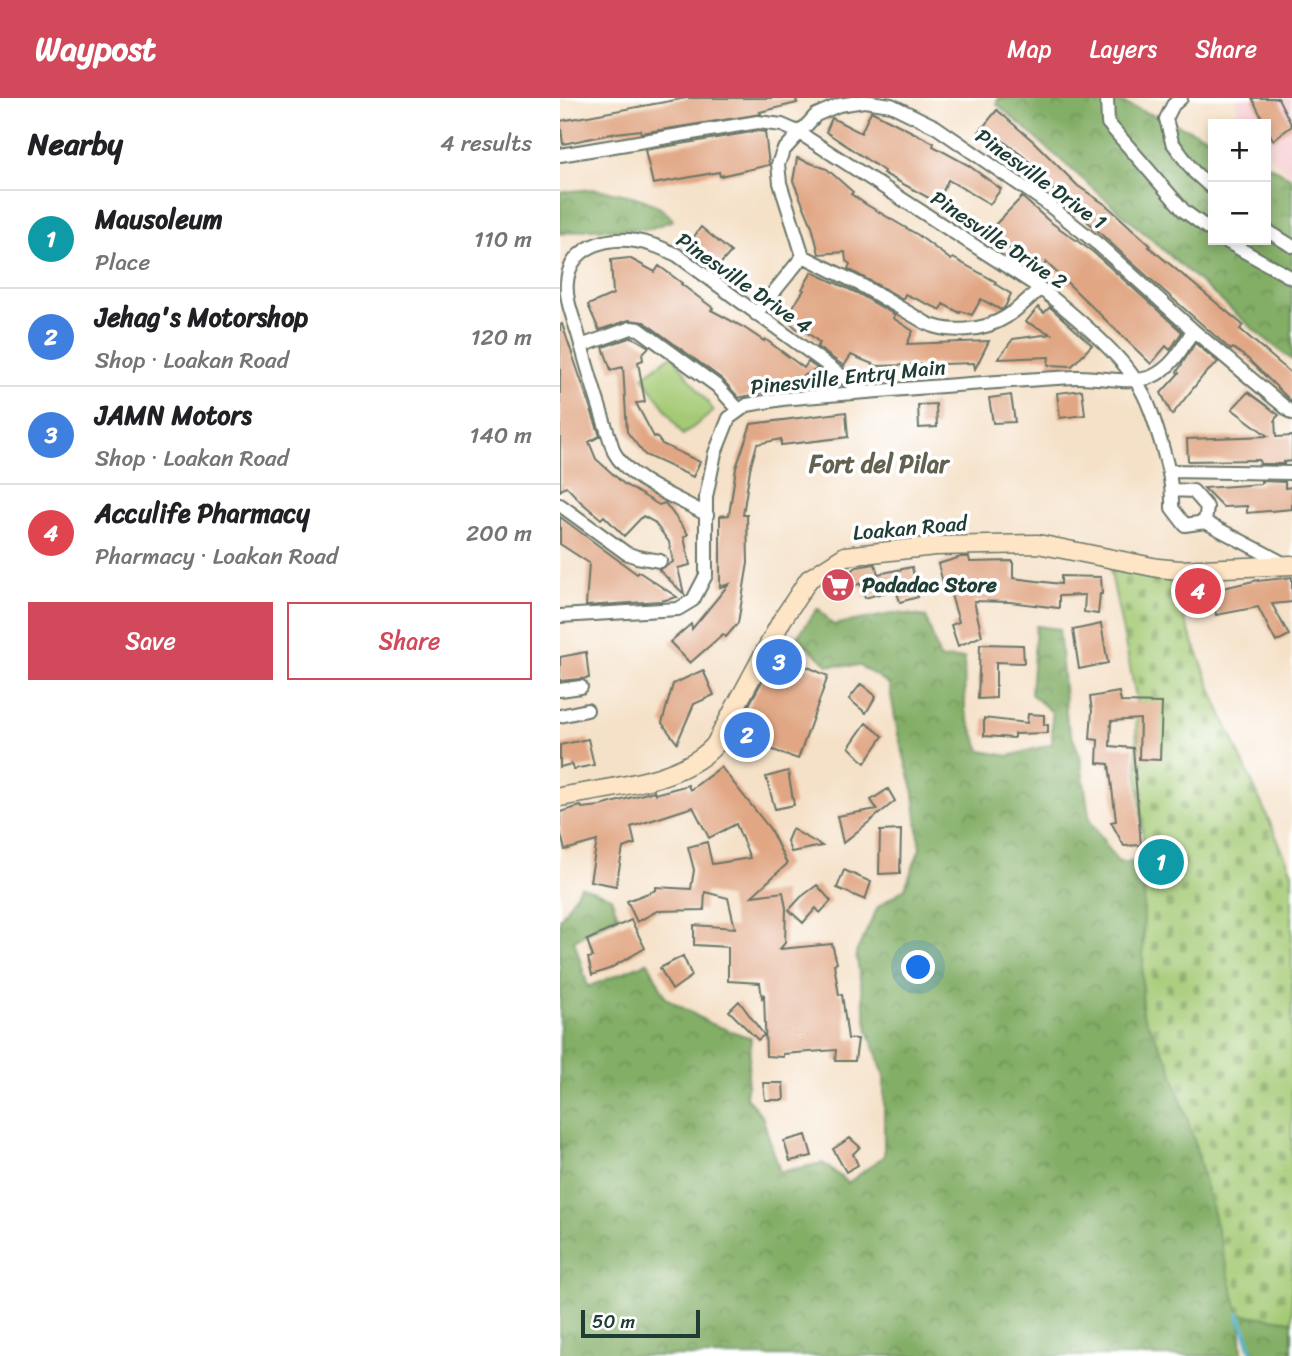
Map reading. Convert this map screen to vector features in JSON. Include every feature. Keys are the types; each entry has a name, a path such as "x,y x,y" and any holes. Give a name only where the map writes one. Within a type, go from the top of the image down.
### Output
{"main road":[{"name":"Loakan Road","path":"560,797 665,775 705,756 715,745 782,620 809,579 845,556 935,546 1038,544 1180,570 1289,565"}],"street":[{"path":"1107,98 1108,123 1184,211 1208,228"},
{"path":"1181,98 1173,105 1166,119 1172,142 1194,172 1208,185"},
{"name":"Pinesville Drive 1","path":"803,256 780,183 778,164 783,151 816,115 839,105 864,101 891,105 925,121 1045,202 1099,245 1292,413"},
{"path":"560,155 758,122 782,125 798,132"},
{"name":"Pinesville Drive 2","path":"798,132 1040,288 1096,337 1135,379 1152,413 1173,490"},
{"path":"1271,233 1292,246"},
{"name":"Pinesville Drive 4","path":"707,515 646,483 618,462 602,418 567,296 570,268 575,258 588,246 633,240 652,244 677,255 864,392"},
{"path":"1233,245 1292,278"},
{"path":"756,314 803,256 861,285 926,323 948,331 987,325 1004,318 1040,288"},
{"path":"581,346 631,328 639,329 717,386 738,410"},
{"name":"Pinesville Entry Main","path":"563,612 678,609 693,600 706,575 706,497 715,453 729,418 747,405 864,392 1080,377 1150,377 1166,368 1178,356 1194,330"},
{"path":"1169,471 1292,474"},
{"path":"1205,522 1207,507 1193,491 1173,490 1172,508 1185,525 1205,522 1289,565"},
{"path":"560,505 626,553 660,561"},
{"path":"560,690 581,687"},
{"path":"560,716 587,710"}],"shaded area":[{"path":"1235,98 1292,98 1292,176 1271,157 1271,119 1239,119"}],"green space":[{"path":"998,98 1110,98 1208,137 1208,245 1271,245 1271,167 1292,178 1292,360 1259,334 997,104"},
{"path":"596,189 648,201 666,212 673,220 649,229 589,229 560,234 560,192"},
{"path":"672,355 714,411 683,435 643,376"},
{"path":"1109,563 1170,575 1170,582 1218,706 1292,872 1292,1321 1239,1314 1194,1140 1169,1062 1142,1013 1145,862 1137,765 1136,697"},
{"path":"818,608 833,625 897,613 926,617 940,659 964,658 965,711 981,751 1009,756 1052,744 1052,712 1031,694 1036,626 1059,629 1067,723 1080,756 1090,821 1118,862 1145,862 1142,1013 1169,1062 1194,1140 1239,1313 1292,1321 1292,1356 1253,1356 1240,1318 1242,1356 560,1356 560,919 581,886 611,897 618,916 574,940 588,987 648,962 666,998 711,1024 751,1038 746,1097 762,1116 780,1172 823,1163 848,1183 884,1156 884,1075 868,1031 856,953 878,907 905,888 920,848 914,793 898,734 889,684 860,666 828,665 797,637"}],"building":[{"path":"687,98 796,98 797,103 760,112 761,114 641,133 640,130 616,133 563,144 560,121"},
{"path":"1252,98 1278,98 1292,126 1273,140 1271,119 1262,119"},
{"path":"997,110 1078,186 1106,205 1150,245 1149,247 1243,325 1240,329 1292,374 1292,402 1247,358 1233,348 1231,350 1130,261 1087,221 1090,219 1068,199 1066,202 1053,190 1041,176 1043,175 1024,157 998,137 993,145 979,132"},
{"path":"871,111 934,143 933,146 968,165 1001,189 990,204 948,180 938,203 883,173 884,171 826,132 832,118 861,133"},
{"path":"765,132 769,165 720,176 719,172 653,184 645,150"},
{"path":"797,158 827,169 853,192 851,194 867,205 918,235 951,260 953,258 996,282 995,284 1011,294 1005,307 1001,310 981,299 972,315 961,311 960,313 943,304 941,310 905,294 903,299 848,269 850,264 846,261 845,252 819,254 812,226 793,181"},
{"path":"1022,197 1049,221 1093,252 1182,332 1170,350 1166,346 1151,364 1046,262 1042,269 988,232"},
{"path":"701,227 731,252 715,270 685,249"},
{"path":"629,258 655,272 659,266 713,308 711,310 764,341 765,339 804,368 808,362 818,369 778,388 739,398 722,379 644,322 629,320 599,330 588,305 613,294 611,260"},
{"path":"812,272 895,315 893,318 913,331 907,344 989,341 975,369 974,363 877,366 851,355 844,366 817,347 820,343 802,328 800,331 785,319"},
{"path":"1038,307 1044,313 1050,307 1092,345 1072,366 1048,365 1049,357 998,359 1013,339 1051,334 1026,322"},
{"path":"562,324 600,436 589,442 596,459 624,484 659,505 665,503 688,534 684,537 690,565 678,568 684,594 659,570 673,562 669,542 654,522 643,516 624,536 604,516 601,519 581,502 566,486 560,491"},
{"path":"632,337 649,347 642,354 643,360 638,362 645,402 636,403 654,437 662,444 700,462 693,477 645,455 627,432 623,367 611,370 603,347"},
{"path":"1195,343 1218,362 1203,376 1172,415 1161,393 1179,373 1177,372"},
{"path":"1082,390 1085,415 1060,418 1057,393"},
{"path":"1248,392 1279,415 1275,419 1276,437 1292,436 1292,461 1284,464 1260,464 1259,460 1188,461 1187,439 1268,436 1232,409"},
{"path":"1011,395 1015,422 993,423 989,398"},
{"path":"936,404 937,427 919,428 918,405"},
{"path":"846,412 848,437 781,445 781,439 757,444 743,515 747,515 748,563 738,623 726,637 723,634 690,663 670,642 691,624 692,629 729,584 720,587 720,516 729,515 736,468 751,424"},
{"path":"1261,481 1285,482 1285,488 1292,487 1292,509 1247,513 1247,506 1223,507 1204,488 1261,484"},
{"path":"560,517 637,574 639,572 677,597 661,601 586,606 589,563 560,544"},
{"path":"969,557 970,562 1013,561 1013,578 1061,584 1061,576 1101,577 1102,594 1098,614 1084,612 1085,595 1059,596 1059,608 974,601 982,636 958,646 951,625 959,622 948,585 944,586 938,564"},
{"path":"875,564 878,574 912,567 918,597 900,602 896,589 865,598 860,583 836,599 828,586 857,567"},
{"path":"1292,577 1292,602 1272,604 1289,635 1276,642 1258,607 1216,615 1215,609 1197,616 1188,591 1203,585 1205,592 1258,580"},
{"path":"1101,624 1108,663 1079,669 1073,630"},
{"path":"784,641 801,664 828,676 798,759 762,746 759,755 735,746 750,703"},
{"path":"980,644 1023,645 1024,663 996,662 996,698 978,699"},
{"path":"586,652 589,678 560,681 560,657"},
{"path":"703,670 714,695 694,704 677,743 662,723 673,684"},
{"path":"861,684 876,696 866,713 849,699"},
{"path":"1119,692 1121,702 1162,703 1160,760 1139,759 1140,719 1111,721 1110,746 1133,748 1141,845 1124,846 1111,822 1116,821 1109,764 1097,763 1098,740 1090,739 1090,697"},
{"path":"1028,714 1044,715 1044,725 1048,725 1048,733 1014,734 1014,738 984,736 984,718 1027,723"},
{"path":"866,723 883,736 865,763 849,747"},
{"path":"588,739 594,765 574,769 572,764 560,767 560,745"},
{"path":"721,767 770,829 787,864 752,896 783,892 786,908 785,943 780,949 832,944 848,1039 858,1039 855,1061 835,1061 836,1050 783,1054 783,1057 766,1056 764,994 762,998 760,983 728,981 728,947 694,945 694,925 735,928 728,898 705,892 704,910 657,911 637,922 627,901 656,890 656,887 691,889 694,870 688,847 707,842 712,864 750,858 736,824 709,838 693,807 631,827 635,844 623,848 616,886 590,881 597,841 565,850 560,831 560,812 581,806 601,806 654,791 655,794 688,785 690,790"},
{"path":"788,771 794,805 775,809 766,777"},
{"path":"888,789 895,801 843,843 837,816 877,809 871,800"},
{"path":"792,829 822,846 791,852 787,841"},
{"path":"901,830 900,873 879,874 880,831"},
{"path":"844,870 871,882 865,900 837,888"},
{"path":"817,885 831,901 820,913 816,908 803,923 789,910"},
{"path":"631,920 645,948 609,969 592,975 588,958 593,957 587,940"},
{"path":"683,956 692,976 672,990 660,968"},
{"path":"739,1001 764,1035 758,1040 729,1011"},
{"path":"763,1083 783,1083 784,1100 765,1100"},
{"path":"806,1135 812,1156 790,1161 784,1141"},
{"path":"850,1138 860,1147 853,1154 858,1165 846,1172 833,1149"}],"waterway":[{"path":"1239,1314 1253,1356"}],"place":[{"name":"Padadac Store","path":"838,585"},
{"name":"Acculife Pharmacy","path":"1198,591"},
{"name":"JAMN Motors","path":"779,662"},
{"name":"Jehag's Motorshop","path":"747,735"},
{"name":"Mausoleum","path":"1161,862"}],"district":[{"name":"Fort del Pilar","path":"879,464"}]}
